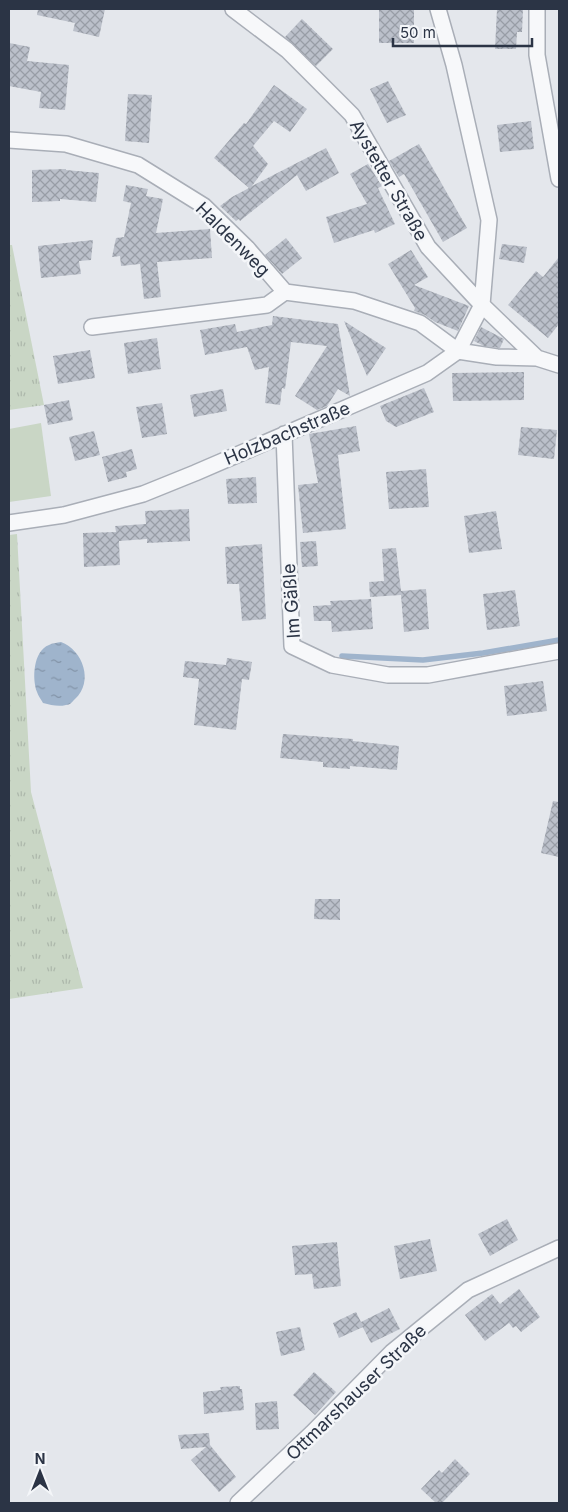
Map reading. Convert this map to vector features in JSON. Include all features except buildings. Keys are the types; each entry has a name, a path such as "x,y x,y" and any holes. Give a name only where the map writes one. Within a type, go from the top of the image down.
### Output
{"street":[{"name":"Aystetter Straße","path":"233,9 287,50 352,115 428,247 482,305 537,358"},
{"path":"438,9 454,65 489,220 482,305 458,351"},
{"path":"537,9 537,55 559,179"},
{"name":"Haldenweg","path":"9,140 66,144 138,165 204,206 247,248 285,292 267,305 92,327"},
{"path":"285,292 354,301 420,323 458,351 497,357 537,358 559,365"},
{"name":"Holzbachstraße","path":"9,523 64,514 143,494 427,373 458,351"},
{"name":"Im Gäßle","path":"284,434 292,646 332,665 388,675 428,675 559,651"},
{"name":"Ottmarshauser Straße","path":"238,1503 312,1433 392,1352 468,1290 559,1248"}],"green space":[{"path":"9,245 12,245 44,405 9,410"},
{"path":"41,423 51,496 9,502 9,429"},
{"path":"17,534 31,792 83,988 9,999 9,535"}],"water":[{"path":"61,642 69,646 80,659 85,676 81,692 75,699 69,704 57,706 43,703 35,686 34,673 37,659 44,648"}],"waterway":[{"path":"342,656 423,660 483,653 559,640"}]}
